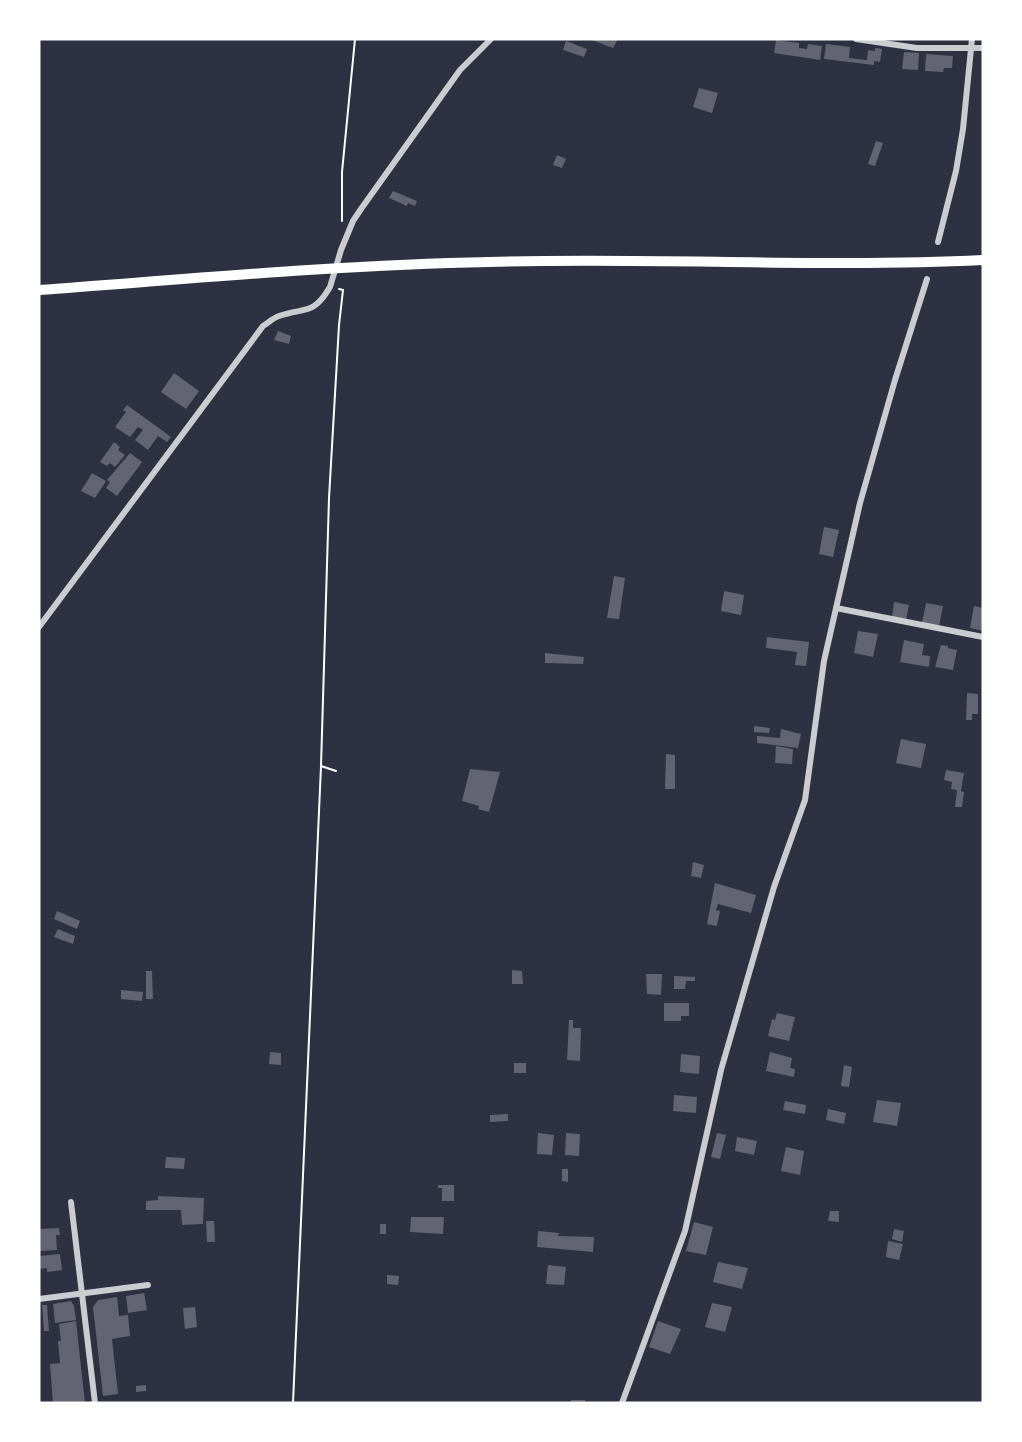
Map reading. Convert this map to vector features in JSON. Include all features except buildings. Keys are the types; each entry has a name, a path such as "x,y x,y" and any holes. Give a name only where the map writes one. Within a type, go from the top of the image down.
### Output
{"highway":[{"path":"39,290 352,268 488,262 983,260"}],"street":[{"path":"39,627 263,326 276,317 305,311 319,303 330,285 348,233 361,210 460,70 490,39"},
{"path":"856,39 917,48 983,48"},
{"path":"938,242 962,140 972,39"},
{"path":"621,1403 685,1231 721,1070 774,886 805,800 824,661 860,503 927,279"},
{"path":"836,609 983,637"},
{"path":"71,1202 95,1403"},
{"path":"39,1299 148,1285"}],"path":[{"path":"341,228 342,172 355,39"},
{"path":"293,1403 321,766 329,498 343,290 330,285"},
{"path":"321,766 336,771"}]}
